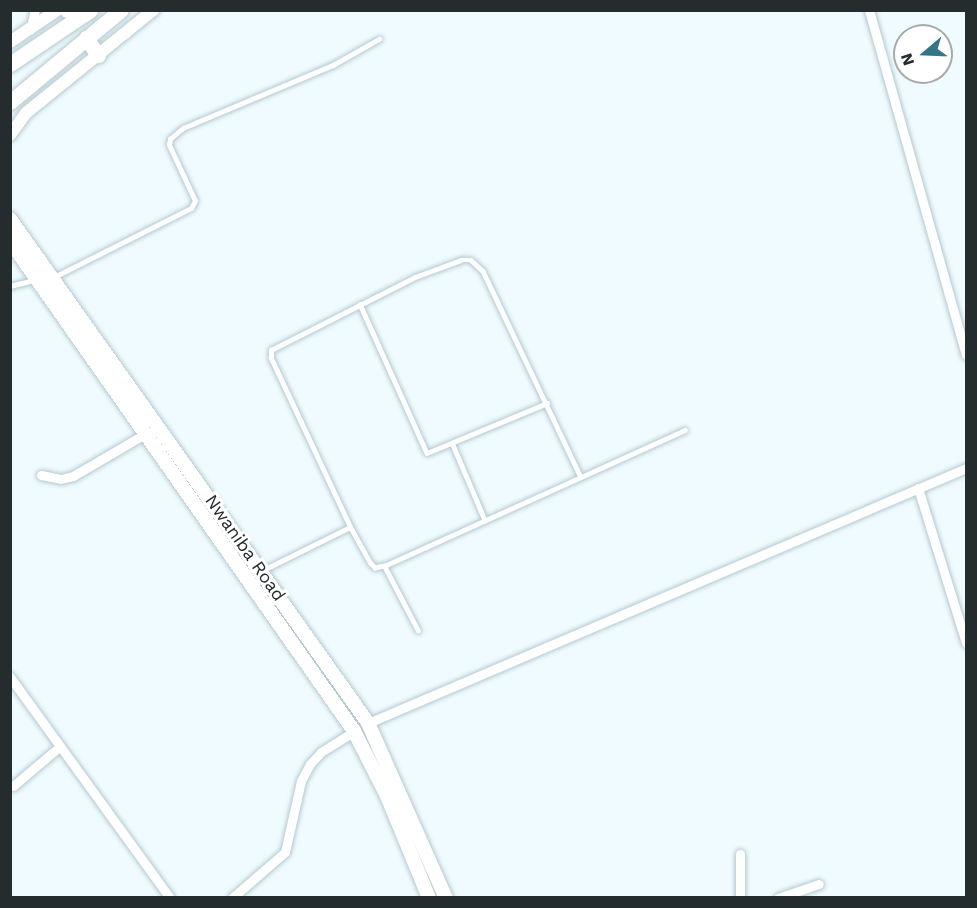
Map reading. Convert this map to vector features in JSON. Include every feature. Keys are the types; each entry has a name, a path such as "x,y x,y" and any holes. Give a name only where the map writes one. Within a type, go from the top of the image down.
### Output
{"main road":[{"path":"67,10 87,12"},
{"path":"10,102 121,10"},
{"path":"10,64 87,12"},
{"path":"86,38 98,55"},
{"name":"Nwaniba Road","path":"11,220 54,277 368,723 446,897"},
{"path":"10,241 354,731 387,796 429,897"}],"street":[{"path":"30,30 35,10"},
{"path":"10,42 57,10"},
{"path":"10,135 26,113 153,10"},
{"path":"869,10 966,355"},
{"path":"41,475 61,479 74,476 146,434"},
{"path":"368,723 966,468"},
{"path":"918,488 966,643"},
{"path":"10,677 58,748 170,897"},
{"path":"232,897 285,852 301,781 310,764 321,752 354,731"},
{"path":"13,786 58,748"},
{"path":"740,854 740,897"},
{"path":"777,897 819,884"}],"lane":[{"path":"54,277 191,208 195,201 169,145 170,139 183,128 333,64 379,39"},
{"path":"581,477 495,292 471,260 461,260 415,277 280,343 271,350 271,358 350,527 375,568 384,566 485,520 581,477 685,430"},
{"path":"10,286 36,279"},
{"path":"360,304 424,450 432,453 547,403"},
{"path":"453,444 485,520"},
{"path":"261,571 350,527"},
{"path":"384,566 418,631"}]}
